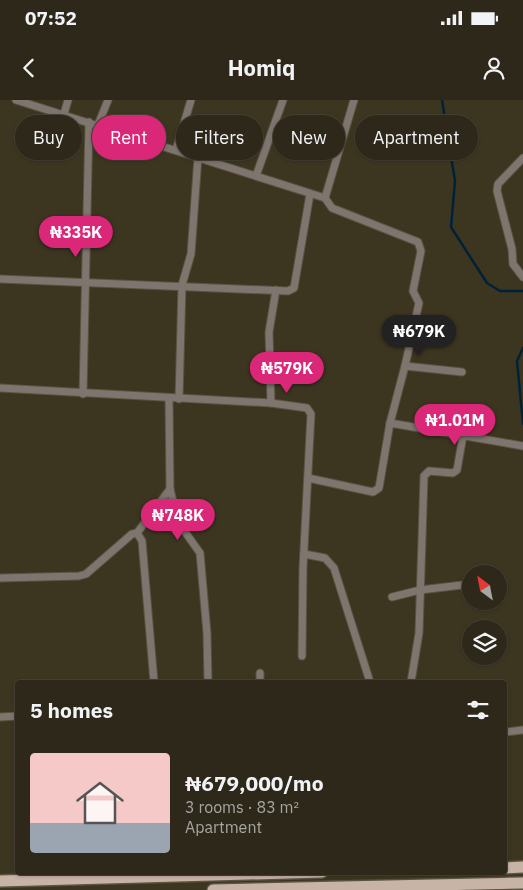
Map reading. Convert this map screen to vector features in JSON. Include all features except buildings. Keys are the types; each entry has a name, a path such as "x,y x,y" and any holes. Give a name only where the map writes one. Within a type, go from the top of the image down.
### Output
{"main road":[{"path":"507,868 523,868"},
{"path":"0,881 158,875"},
{"path":"213,890 523,883"}],"street":[{"path":"16,100 92,123"},
{"path":"64,114 68,100"},
{"path":"102,115 108,100"},
{"path":"186,115 191,100"},
{"path":"256,176 283,100"},
{"path":"325,198 354,100"},
{"path":"83,394 89,122"},
{"path":"166,147 176,150"},
{"path":"523,158 498,184 512,248 513,264 523,277"},
{"path":"178,399 182,285 191,254 198,160"},
{"path":"207,160 325,198 332,208 415,240 421,246 413,291 418,303 406,366 390,423 378,490 372,492 308,478"},
{"path":"0,279 182,285 288,291 294,288 310,194"},
{"path":"271,403 269,332 276,290"},
{"path":"406,366 462,372"},
{"path":"0,388 169,399 271,403 304,406 310,411 302,656"},
{"path":"169,399 170,489 178,522 200,553 207,633 208,680"},
{"path":"390,423 523,446"},
{"path":"411,680 419,633 424,476 429,471 453,473 457,470 463,436"},
{"path":"0,578 79,576 86,574 132,534 137,533 170,489"},
{"path":"137,533 142,541 154,680"},
{"path":"304,554 324,558 334,568 369,680"},
{"path":"392,597 420,590 462,585"},
{"path":"260,673 260,680"},
{"path":"0,716 15,716"},
{"path":"507,732 523,730"}],"waterway":[{"path":"442,100 455,181 451,227 487,283 500,291 523,291"},
{"path":"523,348 517,361 523,424"}]}
